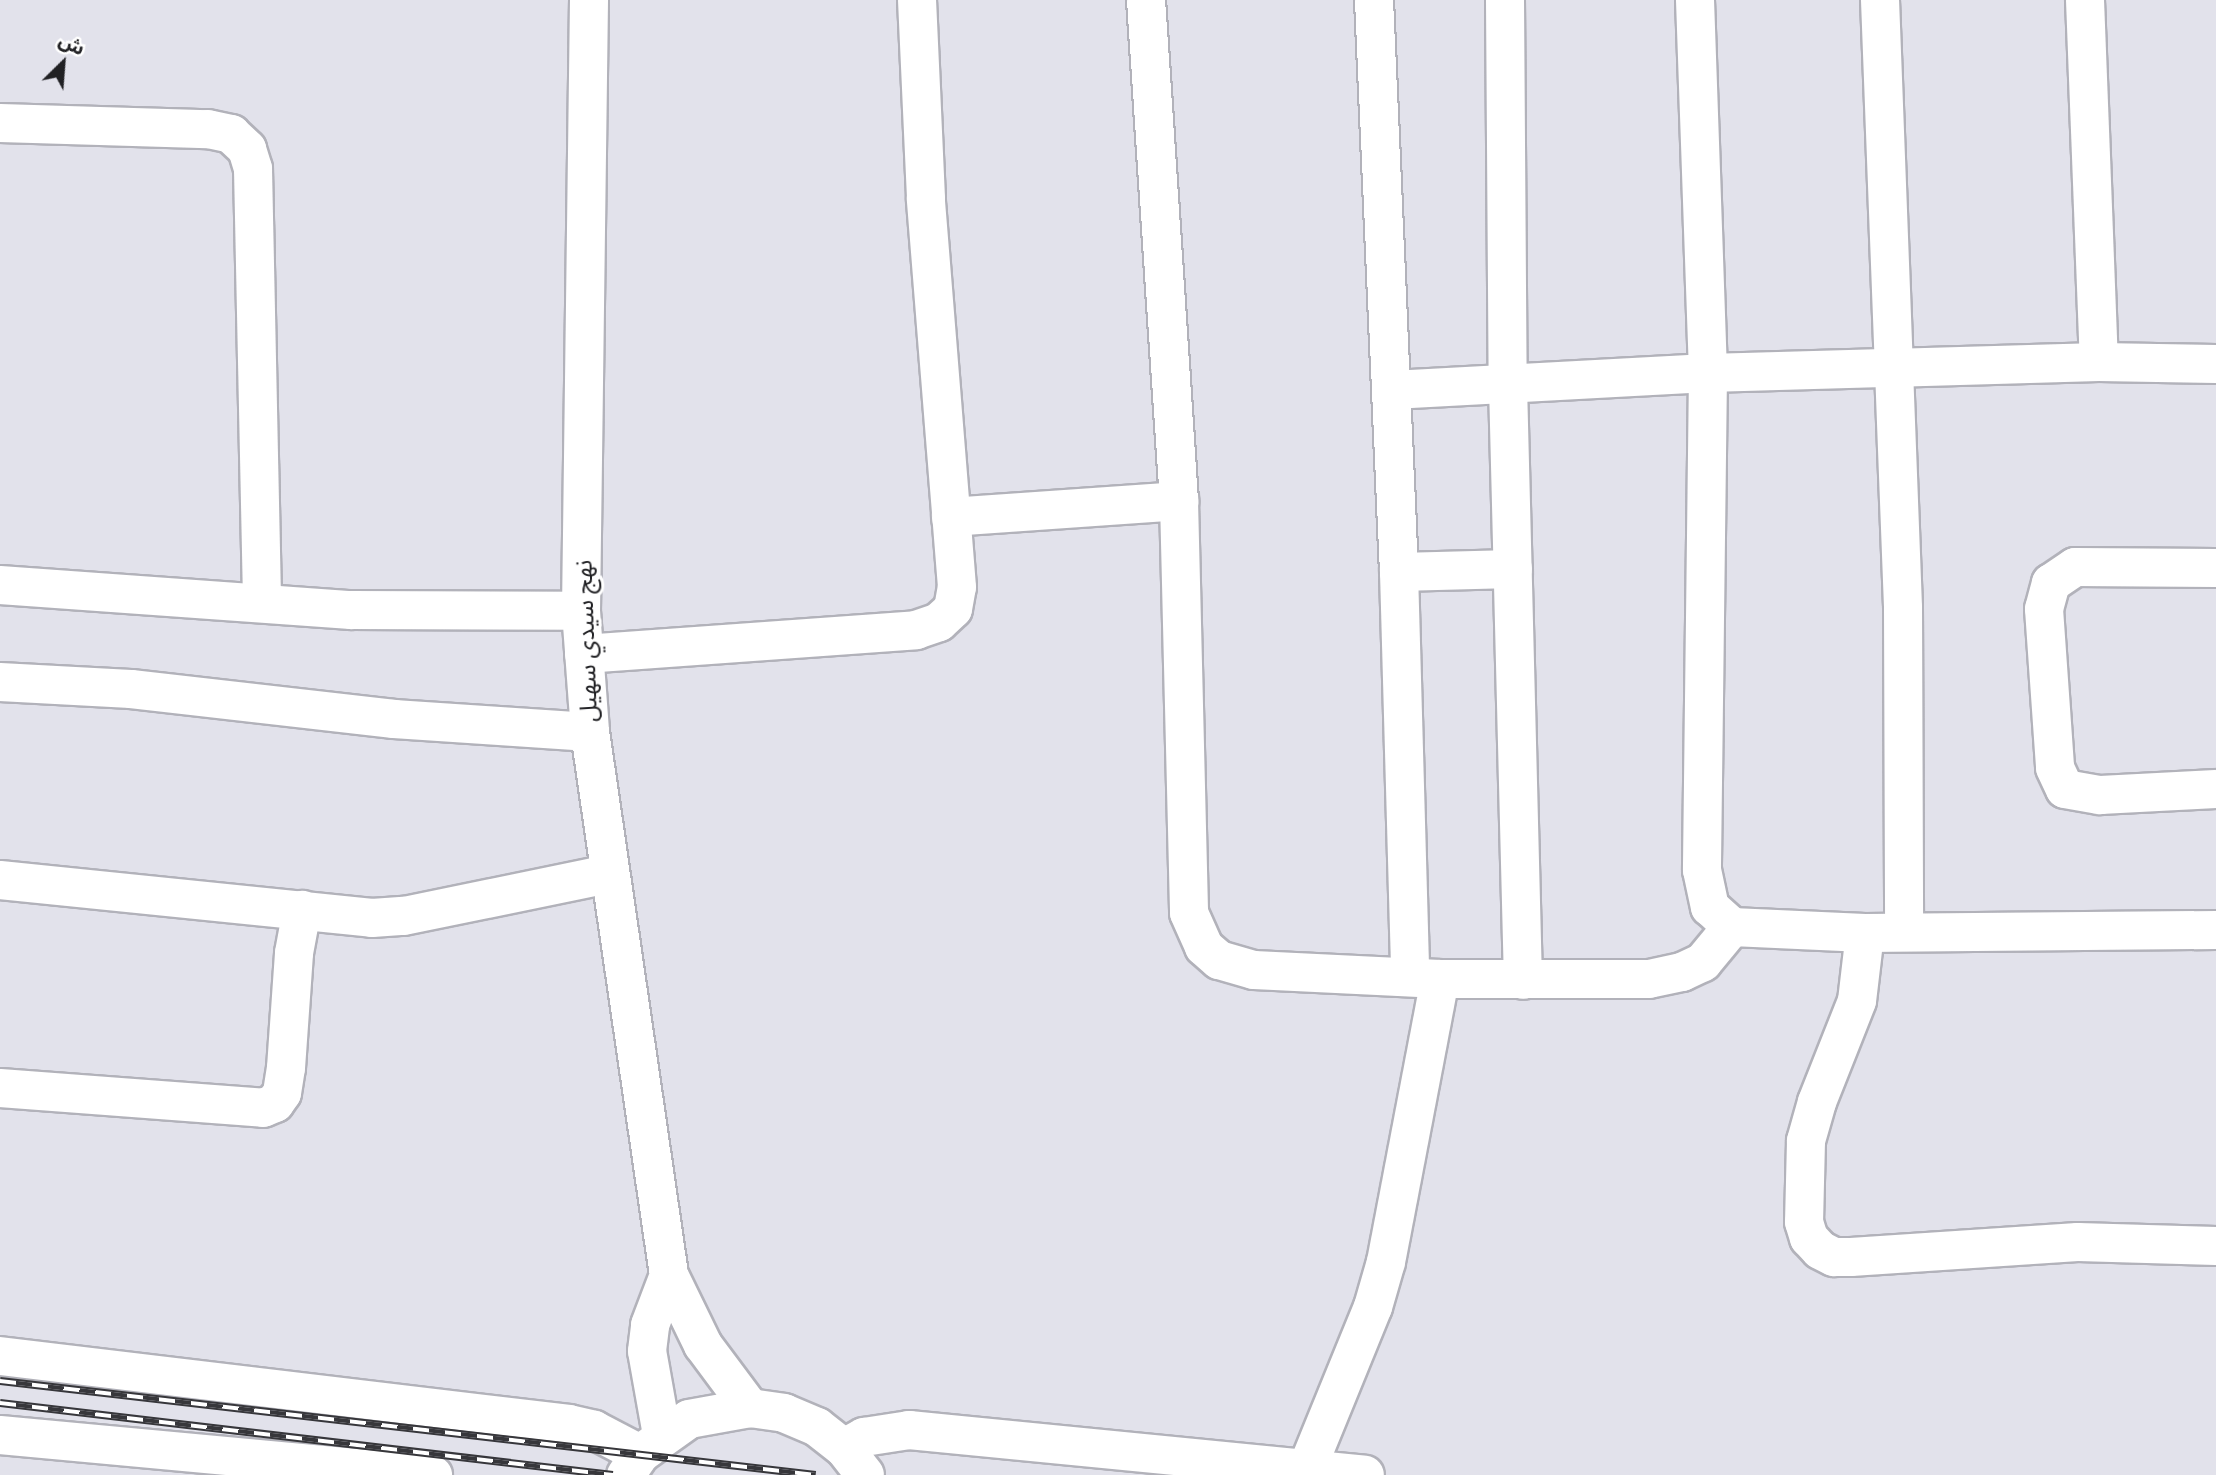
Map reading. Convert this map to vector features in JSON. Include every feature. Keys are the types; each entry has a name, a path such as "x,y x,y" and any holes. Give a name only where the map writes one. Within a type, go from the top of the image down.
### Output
{"street":[{"name":"نهج سيدي سهيل","path":"589,0 581,611 590,732 608,874 669,1275 703,1345 750,1408"},
{"path":"584,654 916,630 939,622 953,609 957,587 926,198 917,0"},
{"path":"1146,0 1179,500 1189,913 1194,932 1211,954 1236,967 1425,978 1650,979 1682,972 1703,962 1732,927"},
{"path":"1306,1471 1373,1307 1386,1262 1425,978 1399,572 1374,0"},
{"path":"1505,0 1508,385 1523,980"},
{"path":"1695,0 1708,373 1702,870 1710,907 1732,927 1865,933 1904,930 2216,930"},
{"path":"1880,0 1891,370 1903,608 1904,930"},
{"path":"2085,0 2099,362"},
{"path":"0,123 208,129 231,134 247,149 253,169 262,603"},
{"path":"1392,390 1708,373 1891,370 2099,362 2216,364"},
{"path":"951,517 1179,500"},
{"path":"2216,568 2075,567 2051,583 2045,609 2055,768 2065,789 2100,795 2216,789"},
{"path":"1399,572 1513,569"},
{"path":"0,585 351,610 581,611"},
{"path":"0,682 131,690 394,719 590,732"},
{"path":"0,880 302,910 404,916 608,874"},
{"path":"0,1088 263,1108 275,1103 284,1080 294,953 302,910"},
{"path":"1865,933 1857,1001 1817,1102 1806,1142 1804,1223 1809,1238 1820,1250 1834,1257 2078,1242 2216,1246"},
{"name":"نهج سيدي سهيل","path":"642,1455 650,1325 669,1275"},
{"path":"0,1356 569,1424 594,1430 642,1455 689,1419 750,1408 784,1413 817,1427 855,1462 864,1437 909,1430 1365,1475"},
{"path":"0,1435 433,1475"}],"railway":[{"path":"0,1381 816,1475"},
{"path":"0,1403 613,1475"}]}
